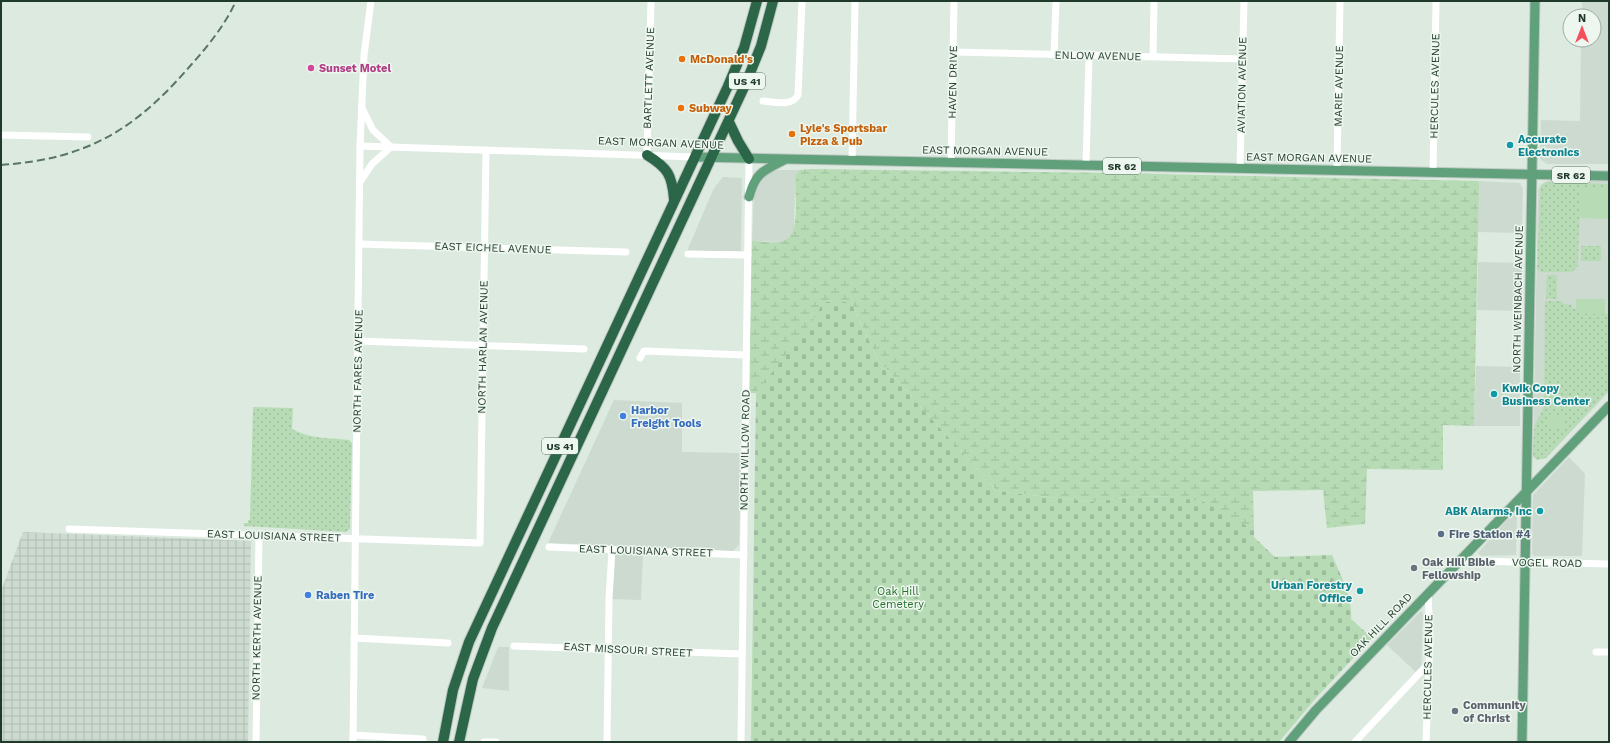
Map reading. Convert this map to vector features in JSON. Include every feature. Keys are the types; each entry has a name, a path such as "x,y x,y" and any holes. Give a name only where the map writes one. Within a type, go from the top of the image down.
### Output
{"highway":[{"name":"US 41","path":"443,742 453,690 469,642 736,66 749,32 757,1"},
{"name":"US 41","path":"459,742 473,679 492,628 728,122 757,57 773,1"},
{"path":"728,122 738,142 749,158"},
{"path":"647,155 656,160 670,175 675,200"}],"main road":[{"name":"NORTH WEINBACH AVENUE","path":"1522,742 1535,1"},
{"name":"EAST MORGAN AVENUE","path":"695,157 1609,176"},
{"path":"749,197 752,184 758,176 786,159"},
{"name":"OAK HILL ROAD","path":"1291,741 1316,710 1609,406"}],"street":[{"name":"NORTH FARES AVENUE","path":"353,739 360,146 364,55 371,1"},
{"name":"BARTLETT AVENUE","path":"647,155 651,1"},
{"path":"763,101 791,102 798,95 802,1"},
{"path":"852,161 856,1"},
{"name":"HAVEN DRIVE","path":"951,162 954,1"},
{"path":"1054,55 1056,1"},
{"path":"1152,57 1154,1"},
{"name":"AVIATION AVENUE","path":"1240,168 1244,1"},
{"name":"MARIE AVENUE","path":"1337,170 1340,1"},
{"name":"HERCULES AVENUE","path":"1433,172 1436,1"},
{"name":"ENLOW AVENUE","path":"954,52 1243,59"},
{"path":"1086,165 1089,56"},
{"path":"360,182 372,164 390,147 373,130 361,106"},
{"path":"1,135 88,136"},
{"name":"EAST MORGAN AVENUE","path":"360,146 695,157"},
{"name":"NORTH HARLAN AVENUE","path":"480,543 483,248 486,150"},
{"name":"NORTH WILLOW ROAD","path":"741,742 749,158"},
{"name":"EAST EICHEL AVENUE","path":"359,244 626,252"},
{"path":"688,254 748,255"},
{"path":"358,341 584,349"},
{"path":"642,354 746,355"},
{"name":"EAST LOUISIANA STREET","path":"69,529 259,535 356,540 480,543"},
{"name":"NORTH KERTH AVENUE","path":"256,742 259,535"},
{"name":"EAST LOUISIANA STREET","path":"549,547 744,554"},
{"path":"606,742 612,550"},
{"name":"VOGEL ROAD","path":"1462,558 1474,561 1609,564"},
{"name":"HERCULES AVENUE","path":"1426,742 1429,663 1428,593"},
{"path":"354,638 448,643"},
{"name":"EAST MISSOURI STREET","path":"514,646 608,648 742,654"},
{"path":"1596,652 1609,652"},
{"path":"1355,742 1429,663"},
{"path":"353,739 422,739"},
{"path":"484,742 496,742"}],"shaded area":[{"path":"1582,1 1609,1 1609,164 1547,164 1540,159 1541,120 1580,121 1581,48 1602,48 1602,8 1582,8"},
{"path":"778,170 800,170 796,175 795,181 794,232 791,237 783,242 752,241 754,191 764,174"},
{"path":"723,177 742,178 741,251 687,251 714,188"},
{"path":"1550,180 1609,181 1609,392 1546,458 1537,460 1533,456 1538,190 1541,184"},
{"path":"1478,181 1520,183 1523,189 1522,233 1477,232"},
{"path":"1478,262 1522,263 1521,311 1477,310"},
{"path":"1476,366 1520,367 1520,426 1474,426"},
{"path":"614,400 682,403 682,452 741,453 739,545 733,551 548,543"},
{"path":"1569,457 1585,474 1582,556 1535,556 1532,554 1533,495"},
{"path":"1513,513 1517,515 1516,555 1481,556 1478,553"},
{"path":"23,532 251,541 248,742 1,742 1,591"},
{"path":"613,552 643,553 641,600 612,599"},
{"path":"1421,611 1423,614 1421,677 1387,645"},
{"path":"498,647 509,647 509,691 482,688"}],"green space":[{"path":"800,170 1117,173 1479,181 1474,426 1443,425 1443,470 1367,469 1365,524 1327,528 1323,490 1253,491 1254,530 1175,497 1140,496 1093,502 997,491 878,360 851,302 823,302 817,316 756,393 749,393 752,241 776,242 783,241 789,237 793,231 795,222 796,175"},
{"path":"1546,182 1609,184 1609,189 1580,189 1578,266 1572,272 1541,272 1537,269 1540,190 1541,186"},
{"path":"1580,189 1609,189 1609,219 1579,218"},
{"path":"1581,246 1601,246 1601,261 1581,261"},
{"path":"1547,275 1557,275 1557,299 1546,299"},
{"path":"1576,299 1605,299 1605,314 1576,313"},
{"path":"1545,301 1563,301 1563,304 1572,305 1572,308 1576,309 1576,313 1608,314 1609,390 1546,458 1537,460 1533,456 1534,428 1544,406"},
{"name":"Oak Hill Cemetery","path":"823,302 851,302 878,360 997,491 1093,502 1140,496 1175,497 1204,502 1254,530 1254,537 1275,557 1332,555 1348,595 1351,619 1372,638 1317,697 1279,742 751,742 756,393 816,316"},
{"path":"253,407 293,408 292,429 306,435 349,440 352,443 350,529 346,532 244,526 244,523 248,523 248,520 250,520"},
{"path":"1550,414 1566,417 1564,429 1548,426"}],"railway":[{"path":"1,165 32,162 59,156 84,148 129,124 170,88 197,58 221,27 236,1"}],"place":[{"name":"McDonald's","path":"682,59"},
{"name":"Sunset Motel","path":"311,68"},
{"name":"Subway","path":"681,108"},
{"name":"Lyle's Sportsbar Pizza & Pub","path":"792,134"},
{"name":"Accurate Electronics","path":"1510,145"},
{"name":"Kwik Copy Business Center","path":"1494,394"},
{"name":"Harbor Freight Tools","path":"623,416"},
{"name":"ABK Alarms, Inc","path":"1540,511"},
{"name":"Fire Station #4","path":"1441,534"},
{"name":"Oak Hill Bible Fellowship","path":"1414,568"},
{"name":"Urban Forestry Office","path":"1360,591"},
{"name":"Raben Tire","path":"308,595"},
{"name":"Community of Christ","path":"1455,711"}]}
